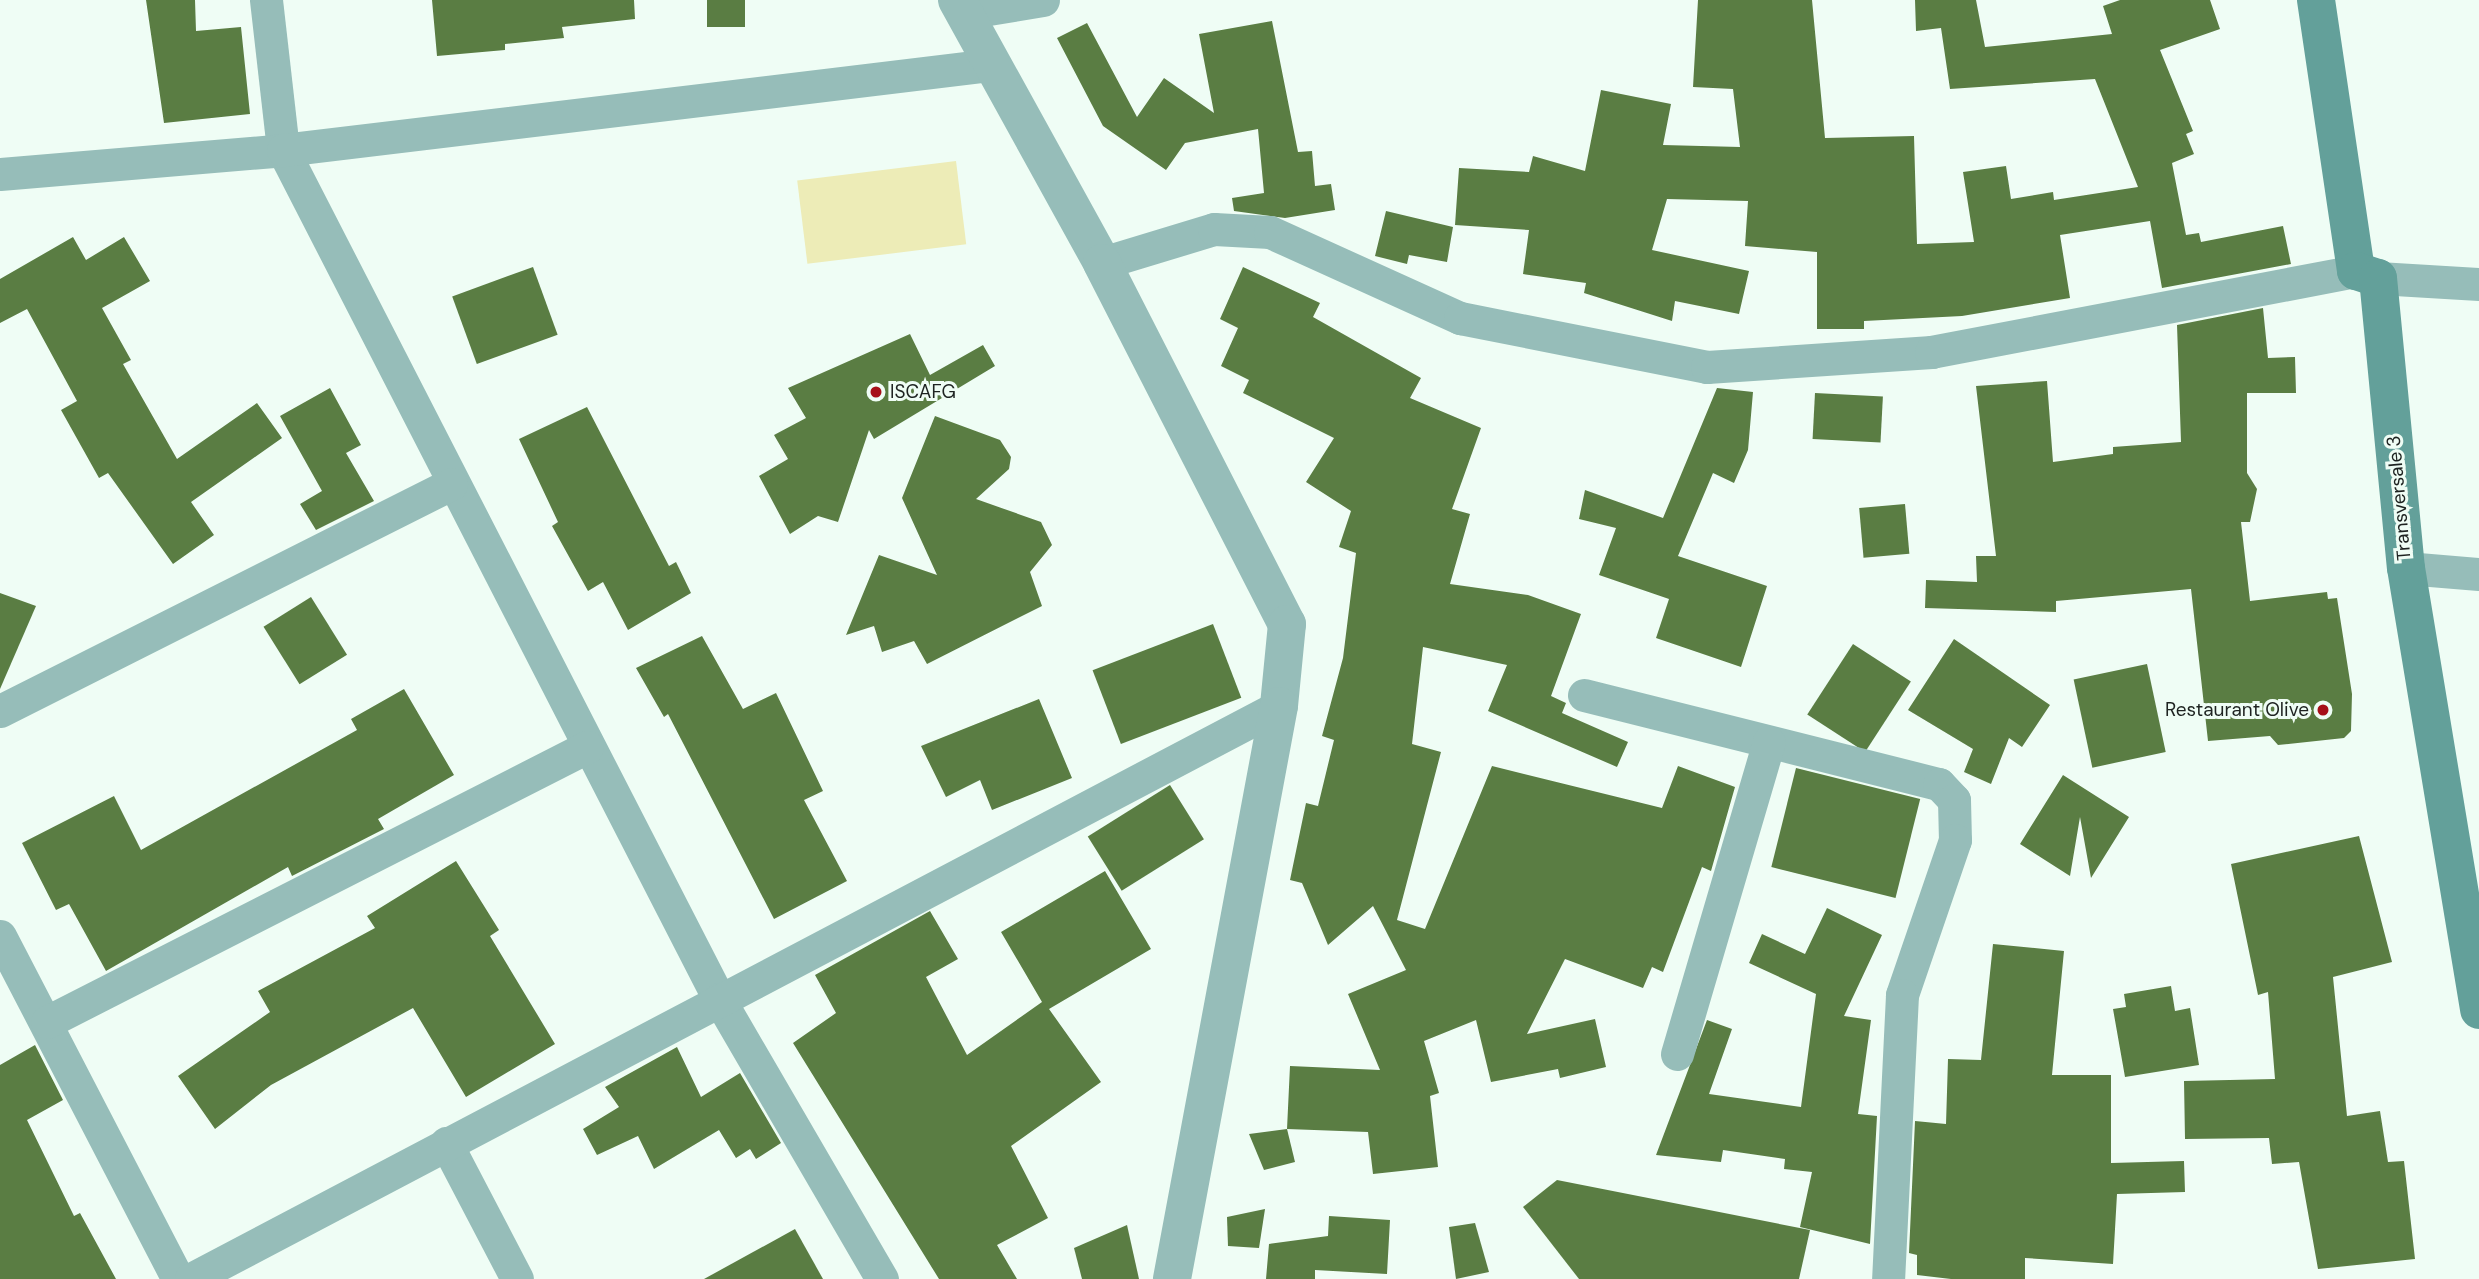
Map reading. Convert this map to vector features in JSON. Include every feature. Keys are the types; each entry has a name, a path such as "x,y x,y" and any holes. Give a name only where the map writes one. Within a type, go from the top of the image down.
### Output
{"main road":[{"name":"Transversale 3","path":"2316,0 2367,274 2406,568 2478,998"}],"street":[{"path":"266,0 283,150 451,484 719,999 882,1279"},
{"path":"1043,0 961,6 990,65 1102,263 1279,600 1287,624 1279,706 1172,1279"},
{"path":"0,174 283,150 990,65"},
{"path":"1102,263 1214,229 1270,232 1460,318 1707,367 1931,352 2367,274 2479,284"},
{"path":"0,711 451,484"},
{"path":"2406,568 2479,574"},
{"path":"1584,695 1939,784 1954,800 1959,818 1902,995 1888,1279"},
{"path":"191,1279 1279,706"},
{"path":"1677,1054 1769,742"},
{"path":"47,1022 587,747"},
{"path":"0,936 47,1022 178,1279"},
{"path":"446,1143 517,1279"}],"green space":[{"path":"956,161 966,244 807,264 797,180"}],"building":[{"path":"146,0 195,0 196,31 241,27 250,114 164,123"},
{"path":"432,0 634,0 635,19 562,27 564,38 505,44 505,50 437,56"},
{"path":"707,0 745,0 745,27 707,27"},
{"path":"1698,0 1812,0 1825,138 1914,136 1917,244 1974,242 1963,172 2006,166 2011,199 2053,192 2054,200 2138,187 2095,79 1950,89 1941,28 1916,31 1915,0 1976,0 1985,47 2112,34 2103,6 2120,0 2210,0 2220,29 2160,50 2193,131 2186,134 2194,154 2172,163 2186,235 2199,233 2201,242 2283,226 2291,264 2162,288 2150,221 2060,235 2070,298 1962,316 1864,321 1864,329 1817,329 1817,252 1745,246 1748,201 1667,199 1652,250 1749,271 1739,314 1675,301 1672,321 1584,293 1586,283 1523,274 1529,230 1455,225 1459,168 1529,172 1533,156 1585,171 1601,90 1671,104 1663,145 1740,147 1733,89 1693,87"},
{"path":"1272,21 1298,152 1312,151 1315,186 1331,184 1335,210 1285,218 1234,211 1232,198 1264,193 1258,129 1185,143 1166,170 1103,126 1057,38 1087,23 1137,117 1164,78 1214,113 1199,34"},
{"path":"1386,211 1453,227 1447,262 1409,255 1407,264 1375,256"},
{"path":"73,237 86,260 124,237 150,281 102,308 131,360 123,364 177,459 257,403 282,438 191,502 214,535 173,564 108,473 99,478 61,410 77,401 27,309 0,323 0,279"},
{"path":"533,267 558,335 477,364 452,296"},
{"path":"1243,267 1320,303 1313,317 1421,378 1410,398 1481,428 1452,509 1470,514 1450,584 1528,595 1581,614 1551,696 1566,703 1562,713 1628,742 1617,767 1488,711 1507,665 1423,647 1412,744 1441,752 1397,920 1425,929 1492,766 1662,808 1678,766 1735,787 1711,871 1702,867 1663,972 1652,967 1643,988 1565,959 1527,1034 1595,1019 1606,1067 1560,1078 1558,1069 1491,1082 1476,1020 1424,1041 1439,1093 1430,1096 1438,1167 1373,1174 1368,1132 1287,1129 1290,1066 1380,1070 1348,994 1406,970 1373,906 1328,945 1302,883 1290,880 1306,803 1318,806 1334,740 1322,736 1343,658 1356,553 1339,547 1351,511 1306,482 1334,438 1243,393 1249,380 1221,366 1238,328 1220,319"},
{"path":"2263,308 2268,358 2295,357 2296,393 2247,393 2247,473 2257,489 2250,522 2241,522 2250,601 2327,592 2328,599 2337,598 2352,694 2351,731 2344,738 2278,745 2270,736 2208,741 2191,589 2056,601 2056,612 1925,608 1926,580 1977,582 1976,556 1996,556 1976,386 2047,381 2053,462 2113,454 2113,447 2181,442 2177,325"},
{"path":"910,334 930,375 983,345 995,366 874,439 869,430 838,522 818,516 790,534 759,476 788,459 774,435 806,418 788,388"},
{"path":"330,388 361,445 346,453 374,501 316,530 300,504 322,491 280,416"},
{"path":"1717,388 1753,392 1748,450 1734,483 1713,473 1678,556 1767,586 1741,667 1656,638 1669,599 1599,575 1616,528 1579,519 1585,490 1663,518"},
{"path":"1815,393 1883,397 1880,442 1813,439"},
{"path":"587,407 669,566 676,562 691,593 628,630 603,582 588,591 552,526 558,522 519,439"},
{"path":"935,416 1000,440 1011,457 1009,469 976,499 1041,522 1052,545 1030,572 1042,606 927,664 914,641 882,652 874,626 846,635 879,555 937,575 902,498"},
{"path":"1905,504 1909,554 1864,558 1859,508"},
{"path":"0,593 36,606 0,689"},
{"path":"311,597 347,655 300,684 264,627"},
{"path":"1213,624 1241,698 1121,744 1093,670"},
{"path":"702,636 743,709 776,693 823,791 804,800 847,881 774,919 668,714 664,717 636,668"},
{"path":"1954,639 2050,705 2022,747 2009,738 1991,784 1964,772 1973,749 1908,710"},
{"path":"1853,644 1911,682 1865,752 1807,714"},
{"path":"2147,664 2166,752 2092,768 2074,680"},
{"path":"404,689 454,775 378,819 384,829 292,876 288,867 106,971 69,904 56,910 22,843 114,796 141,850 357,730 351,719"},
{"path":"1039,699 1072,778 992,810 980,780 946,797 921,746"},
{"path":"1796,768 1920,799 1896,898 1771,867"},
{"path":"2063,775 2129,817 2091,878 2080,817 2070,876 2020,844"},
{"path":"1170,785 1204,839 1122,891 1088,836"},
{"path":"2359,836 2392,962 2333,977 2347,1116 2380,1111 2388,1162 2404,1161 2415,1259 2318,1269 2299,1162 2272,1164 2269,1138 2185,1139 2184,1081 2275,1079 2268,992 2258,995 2231,864"},
{"path":"456,861 499,930 490,936 555,1044 466,1097 413,1008 271,1085 215,1129 178,1076 270,1012 258,991 375,928 367,916"},
{"path":"1105,871 1151,949 1049,1009 1101,1082 1011,1146 1048,1218 997,1245 1017,1279 939,1279 793,1043 836,1013 815,975 930,911 958,959 926,977 967,1055 1042,1002 1001,932"},
{"path":"1827,908 1882,935 1844,1016 1871,1020 1858,1114 1877,1116 1870,1244 1800,1227 1812,1172 1784,1169 1785,1159 1723,1150 1721,1162 1656,1155 1707,1020 1732,1029 1709,1094 1801,1107 1816,994 1749,963 1762,934 1805,954"},
{"path":"1993,944 2064,951 2052,1075 2111,1075 2111,1163 2184,1161 2185,1192 2117,1194 2113,1264 2025,1258 2025,1279 1951,1279 1917,1275 1917,1255 1909,1253 1915,1121 1946,1124 1948,1059 1981,1060"},
{"path":"2171,986 2175,1011 2190,1008 2199,1065 2125,1077 2113,1009 2126,1007 2124,994"},
{"path":"35,1045 63,1100 27,1120 74,1216 80,1213 116,1279 0,1279 0,1065"},
{"path":"677,1047 701,1097 740,1073 781,1143 756,1159 750,1149 736,1158 719,1130 654,1169 638,1136 597,1155 583,1129 619,1107 605,1087"},
{"path":"1287,1129 1295,1162 1264,1170 1249,1134"},
{"path":"1557,1180 1810,1230 1799,1279 1579,1279 1523,1207"},
{"path":"1265,1209 1259,1248 1228,1246 1227,1217"},
{"path":"1329,1216 1390,1220 1387,1274 1315,1270 1315,1279 1266,1279 1269,1244 1328,1236"},
{"path":"1475,1223 1489,1272 1456,1279 1449,1227"},
{"path":"1127,1225 1139,1279 1082,1279 1074,1248"},
{"path":"795,1229 823,1279 704,1279"}],"place":[{"name":"ISCAFG","path":"876,392"},
{"name":"Restaurant Olive","path":"2323,710"}]}
